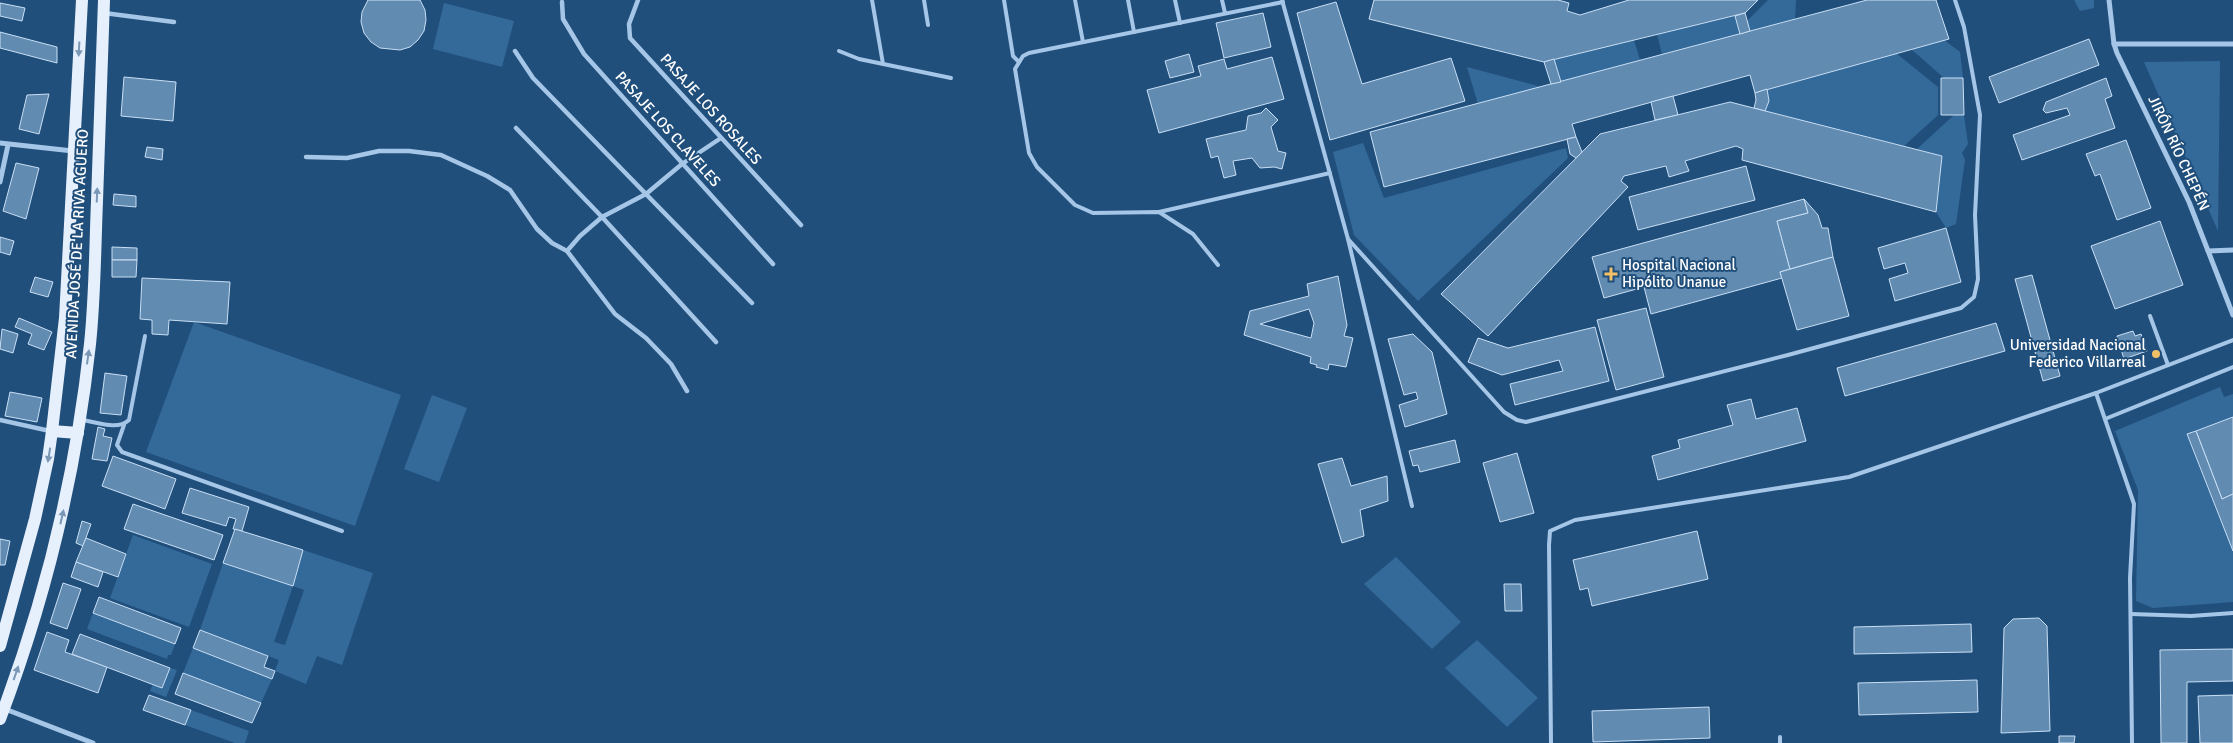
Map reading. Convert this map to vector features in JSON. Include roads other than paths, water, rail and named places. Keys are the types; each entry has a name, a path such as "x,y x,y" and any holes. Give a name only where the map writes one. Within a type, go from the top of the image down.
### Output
{"main road":[{"name":"AVENIDA JOSÉ DE LA RIVA AGUERO","path":"0,646 35,519 52,431 65,318 82,0"},
{"name":"AVENIDA JOSÉ DE LA RIVA AGUERO","path":"1,712 31,630 47,577 62,516 80,420 90,344 94,284 104,6"},
{"path":"52,431 78,433"}],"street":[{"name":"PASAJE LOS ROSALES","path":"638,0 629,24 630,38 801,225"},
{"name":"JIRÓN RÍO CHEPÉN","path":"2109,0 2114,44 2188,202 2233,315"},
{"name":"PASAJE LOS CLAVELES","path":"562,2 563,19 584,54 773,264"},
{"path":"104,6 174,22"},
{"path":"2114,44 2233,44"},
{"path":"515,51 533,78 752,303"},
{"path":"516,128 602,217 716,342"},
{"path":"567,251 580,236 602,217 646,194 682,164 722,138"},
{"path":"0,143 73,151"},
{"path":"0,182 8,145"},
{"path":"306,158 347,158 379,151 408,151 441,155 487,176 510,190 537,229 552,243 567,251 615,314 646,338 671,364 687,391"},
{"path":"2208,251 2233,250"},
{"path":"0,420 52,431"},
{"path":"1,712 93,743"}],"lane":[{"path":"872,0 883,64"},
{"path":"924,0 928,25"},
{"path":"1004,0 1013,56 1018,61"},
{"path":"1075,0 1084,42"},
{"path":"1128,0 1134,32"},
{"path":"1175,0 1180,23"},
{"path":"1222,0 1225,13"},
{"path":"1348,239 1504,412 1517,420 1526,422 1961,308 1974,297 1978,279 1975,215 1980,115 1964,27 1955,0"},
{"path":"1330,173 1159,212 1093,213 1075,205 1037,167 1029,152 1015,69 1018,61 1029,53 1283,1 1330,173 1348,239 1412,506"},
{"path":"839,51 859,59 951,78"},
{"path":"1159,212 1193,234 1218,265"},
{"path":"2150,316 2168,365"},
{"path":"145,336 129,420 124,425 117,445 122,452 342,531"},
{"path":"1551,743 1550,531 1575,520 1849,477 2096,393 2233,340"},
{"path":"2105,419 2233,368"},
{"path":"2096,393 2134,504 2130,578 2132,743"},
{"path":"80,420 115,426 124,425"},
{"path":"2131,614 2191,616 2233,613"},
{"path":"1780,737 1780,743"}],"place":[{"name":"Hospital Nacional Hipólito Unanue","path":"1611,274"},
{"name":"Universidad Nacional Federico Villarreal","path":"2156,354"}]}
